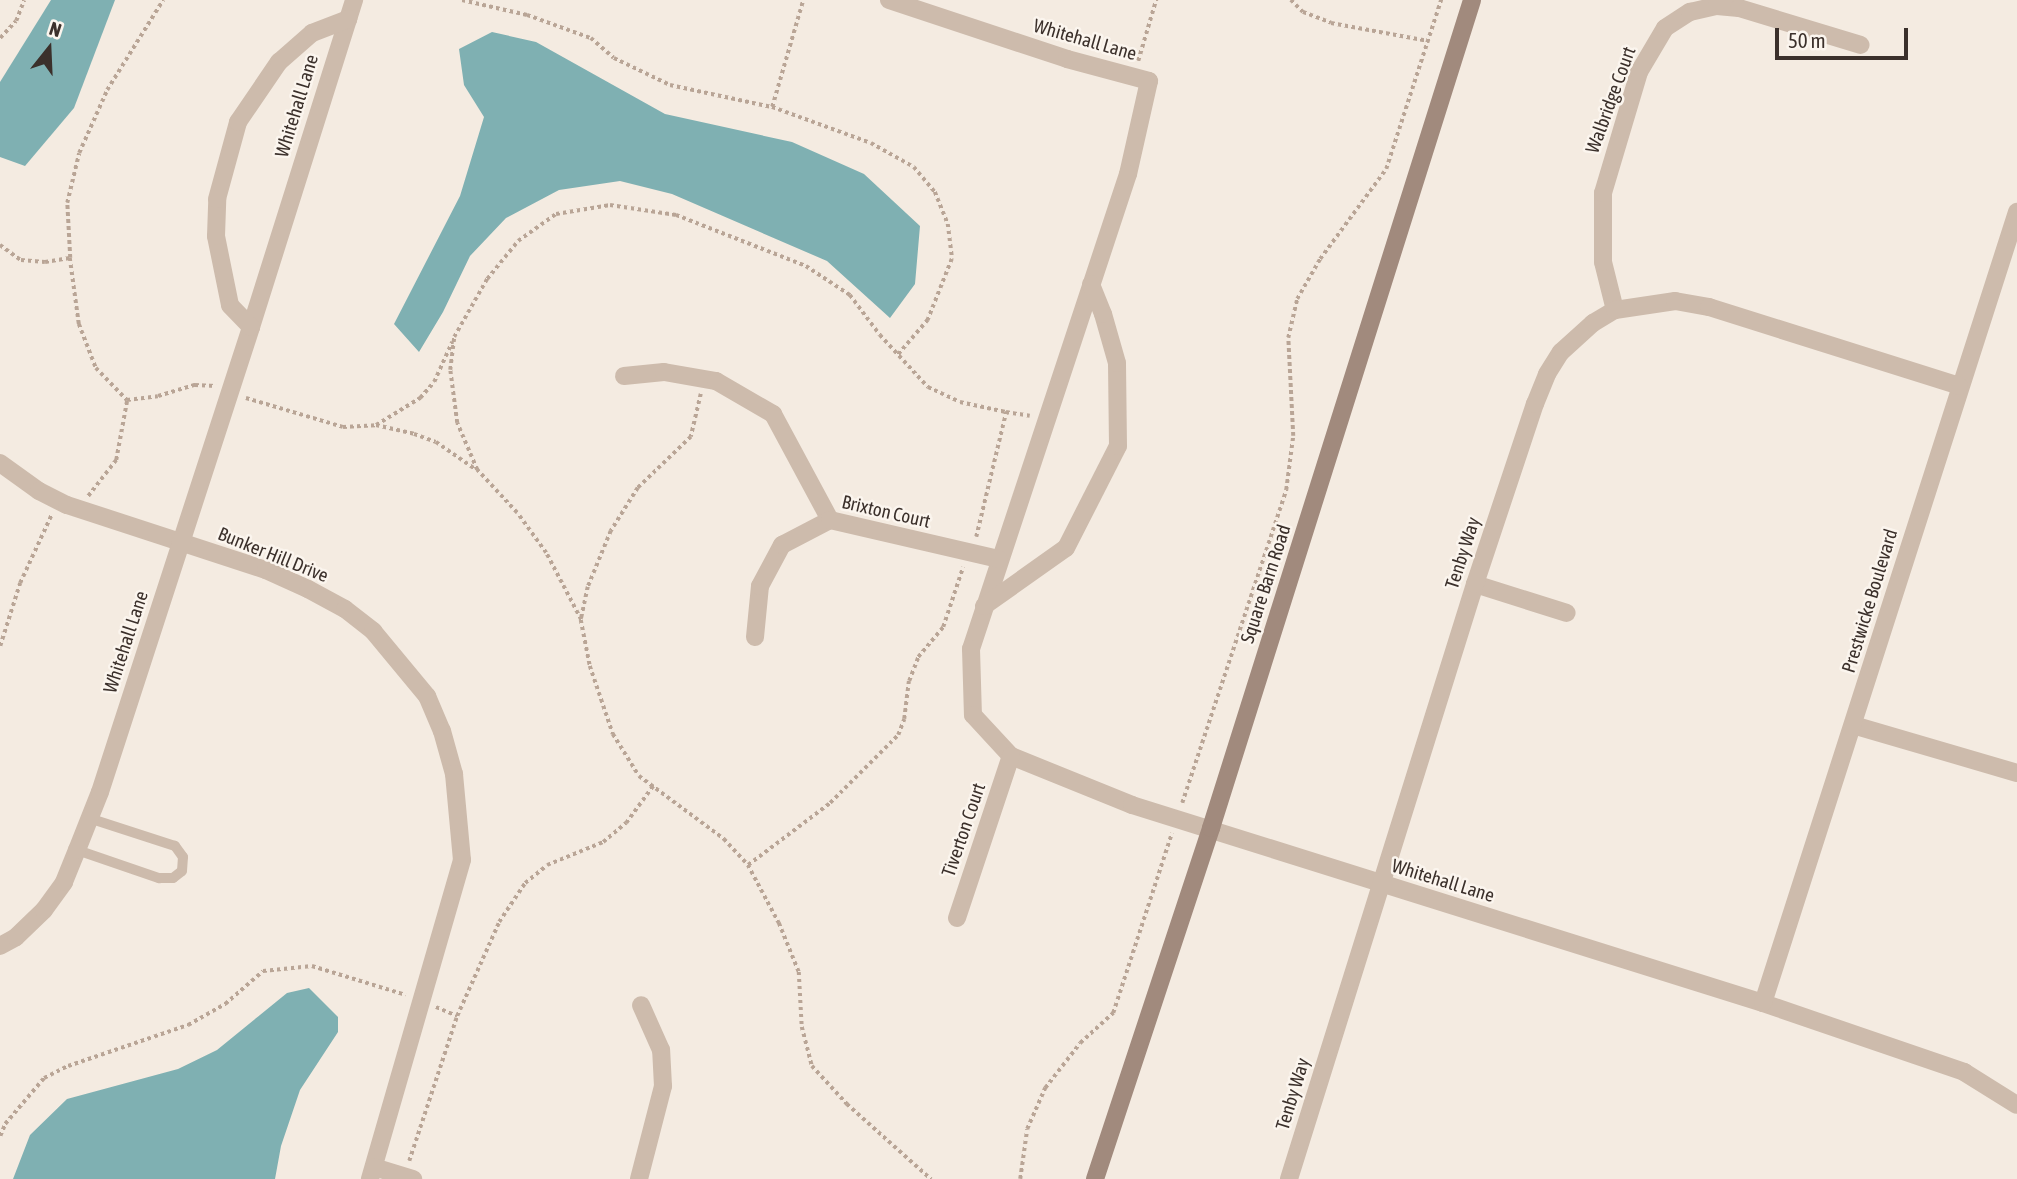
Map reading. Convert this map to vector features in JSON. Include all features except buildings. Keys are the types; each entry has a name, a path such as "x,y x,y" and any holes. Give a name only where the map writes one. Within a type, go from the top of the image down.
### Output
{"street":[{"name":"Whitehall Lane","path":"0,946 16,937 44,910 64,881 89,818 231,393 354,0"},
{"name":"Whitehall Lane","path":"889,0 1067,59 1149,81 1128,174 971,649 973,715 1011,756 1132,805 1763,1003 1964,1072 2017,1105"},
{"name":"Square Barn Road","path":"1095,1179 1211,828 1472,0"},
{"name":"Walbridge Court","path":"1615,310 1603,262 1603,193 1639,72 1665,28 1690,12 1717,6 1739,8 1861,45"},
{"name":"Whitehall Lane","path":"251,327 230,305 216,236 217,199 228,151 238,122 279,62 312,33 348,19"},
{"name":"Prestwicke Boulevard","path":"1763,1003 2017,212"},
{"path":"984,606 1066,548 1118,446 1117,363 1091,284"},
{"name":"Tenby Way","path":"1289,1179 1475,584 1547,373 1576,336 1615,310 1675,302 1709,307 1959,386"},
{"path":"624,376 664,372 716,381 773,414 830,520"},
{"name":"Bunker Hill Drive","path":"0,463 39,491 67,505 266,570 345,610 373,631 427,696 442,731 454,775 462,860 372,1173"},
{"name":"Brixton Court","path":"755,637 760,586 782,545 830,520 999,559"},
{"path":"1475,584 1567,613"},
{"path":"1853,725 2017,773"},
{"name":"Tiverton Court","path":"957,918 1011,756"},
{"path":"639,1179 663,1086 662,1050 641,1005"},
{"path":"372,1173 408,1177"}],"lane":[{"path":"77,850 159,878 173,878 182,871 183,857 175,846 89,818"}],"path":[{"path":"0,38 16,21 24,0"},
{"path":"163,0 107,90 79,153 67,203 70,258 79,324 96,368 127,400 158,396 195,385 219,387 343,427 376,425 436,442 477,470 517,513 546,553 581,620 590,666 613,734 639,776 724,839 748,865 779,923 799,972 802,1027 812,1066 847,1104 931,1179"},
{"path":"462,0 527,15 591,38 614,58 670,85 772,107 871,143 914,167 935,192 948,225 952,259 928,320 898,355"},
{"path":"772,107 803,0"},
{"path":"1133,76 1156,0"},
{"path":"1291,0 1303,12 1331,23 1428,41"},
{"path":"1020,1179 1027,1129 1045,1088 1080,1043 1113,1013 1286,491 1293,436 1289,338 1297,299 1320,259 1386,169 1441,0"},
{"path":"376,425 420,398 433,382 454,337 487,279 518,241 556,214 610,205 676,215 806,266 850,295 898,355 928,387 960,402 1046,417"},
{"path":"0,245 21,260 45,262 70,258"},
{"path":"454,337 450,370 457,423 477,470"},
{"path":"581,620 588,587 611,531 638,488 691,437 704,379"},
{"path":"748,865 830,803 898,735 904,719 909,681 918,657 943,627 968,553 978,533 1006,412"},
{"path":"408,1177 457,1016 499,922 526,883 547,865 603,842 626,823 653,786"},
{"path":"0,1136 2,1123 44,1079 68,1066 188,1025 225,1004 263,971 312,966 422,1000 457,1016"}],"water":[{"path":"51,0 115,0 74,108 25,166 0,157 0,82"},
{"path":"492,32 536,42 665,114 792,142 864,174 920,226 915,284 890,318 827,261 672,194 620,181 559,190 506,218 470,256 443,312 419,352 394,324 460,196 484,117 464,85 459,49"},
{"path":"309,988 338,1017 338,1032 300,1090 281,1146 275,1179 13,1179 30,1135 67,1099 178,1069 217,1050 287,993"}]}
